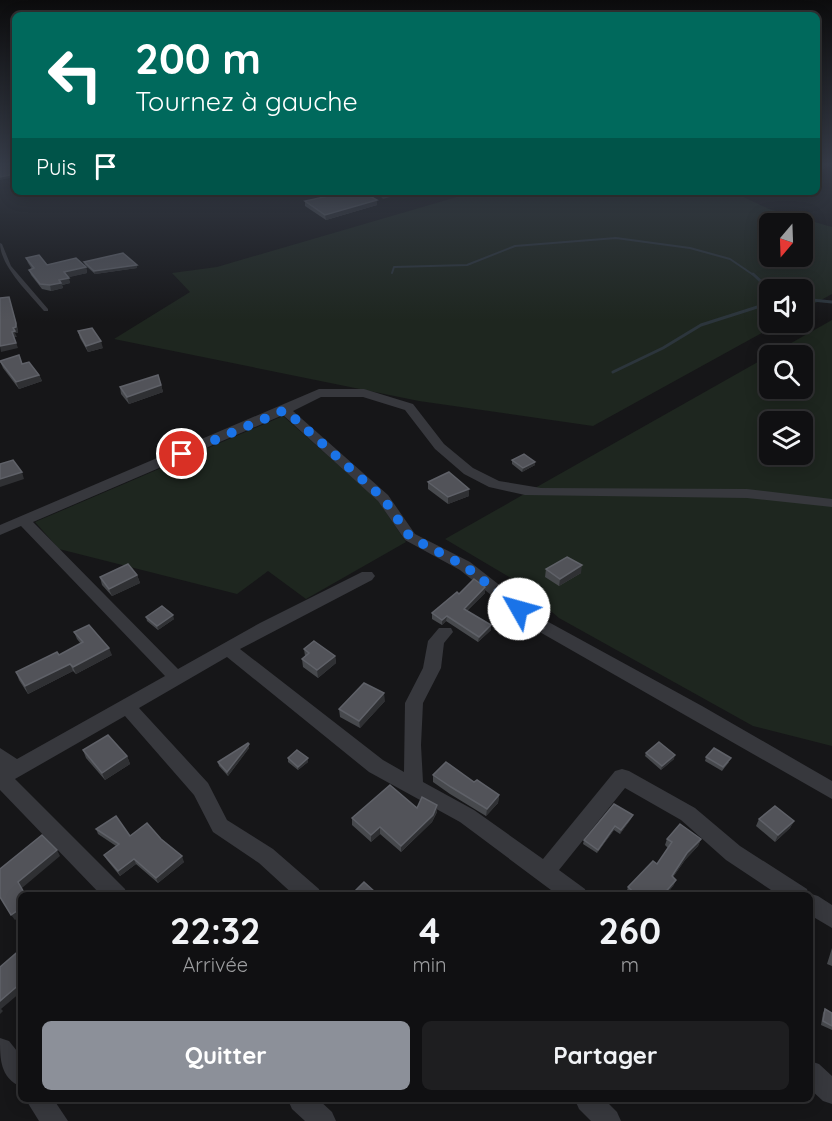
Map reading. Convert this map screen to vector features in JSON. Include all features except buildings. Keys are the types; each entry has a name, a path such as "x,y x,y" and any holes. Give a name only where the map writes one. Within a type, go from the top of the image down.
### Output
{"street":[{"path":"177,678 9,523 285,410 319,393 364,393 409,407 424,432 455,460 479,478 520,491 550,494 596,492 793,496 832,503"},
{"path":"285,410 383,498 410,537 465,566 537,623 696,711 832,791"},
{"path":"6,775 228,649 367,576"},
{"path":"414,787 412,745 414,703 432,668 436,642 445,632"},
{"path":"228,649 376,766 467,816 572,892"},
{"path":"127,706 201,789 220,826 266,856 306,892"},
{"path":"0,756 6,775 113,892"},
{"path":"545,872 622,777 688,814 733,853 792,892"},
{"path":"813,905 832,918"},
{"path":"0,1050 18,1071"},
{"path":"813,1076 832,1092"},
{"path":"41,1102 56,1121"},
{"path":"304,1102 323,1121"},
{"path":"590,1102 608,1121"}],"lane":[{"path":"0,244 9,266 46,310"}],"shaded area":[{"path":"391,216 759,216 759,267 813,267 813,222 832,227 832,294 813,304 813,279 759,279 759,333 762,333 593,426 419,401 114,339 190,292 172,273 217,267"},
{"path":"832,320 832,746 753,726 559,618 514,580 445,539 759,361 759,399 813,399 813,345 788,345 813,333 813,331"},
{"path":"283,416 377,499 406,542 306,599 268,571 237,594 59,549 35,522"}],"waterway":[{"path":"392,273 394,267 467,265 515,246 616,238 690,248 730,259 755,276"},
{"path":"753,274 759,280"},
{"path":"813,300 832,302"},
{"path":"613,372 663,348 701,325 759,307"}],"route":[{"path":"182,454 285,410 383,498 410,537 465,566 519,609"}]}
